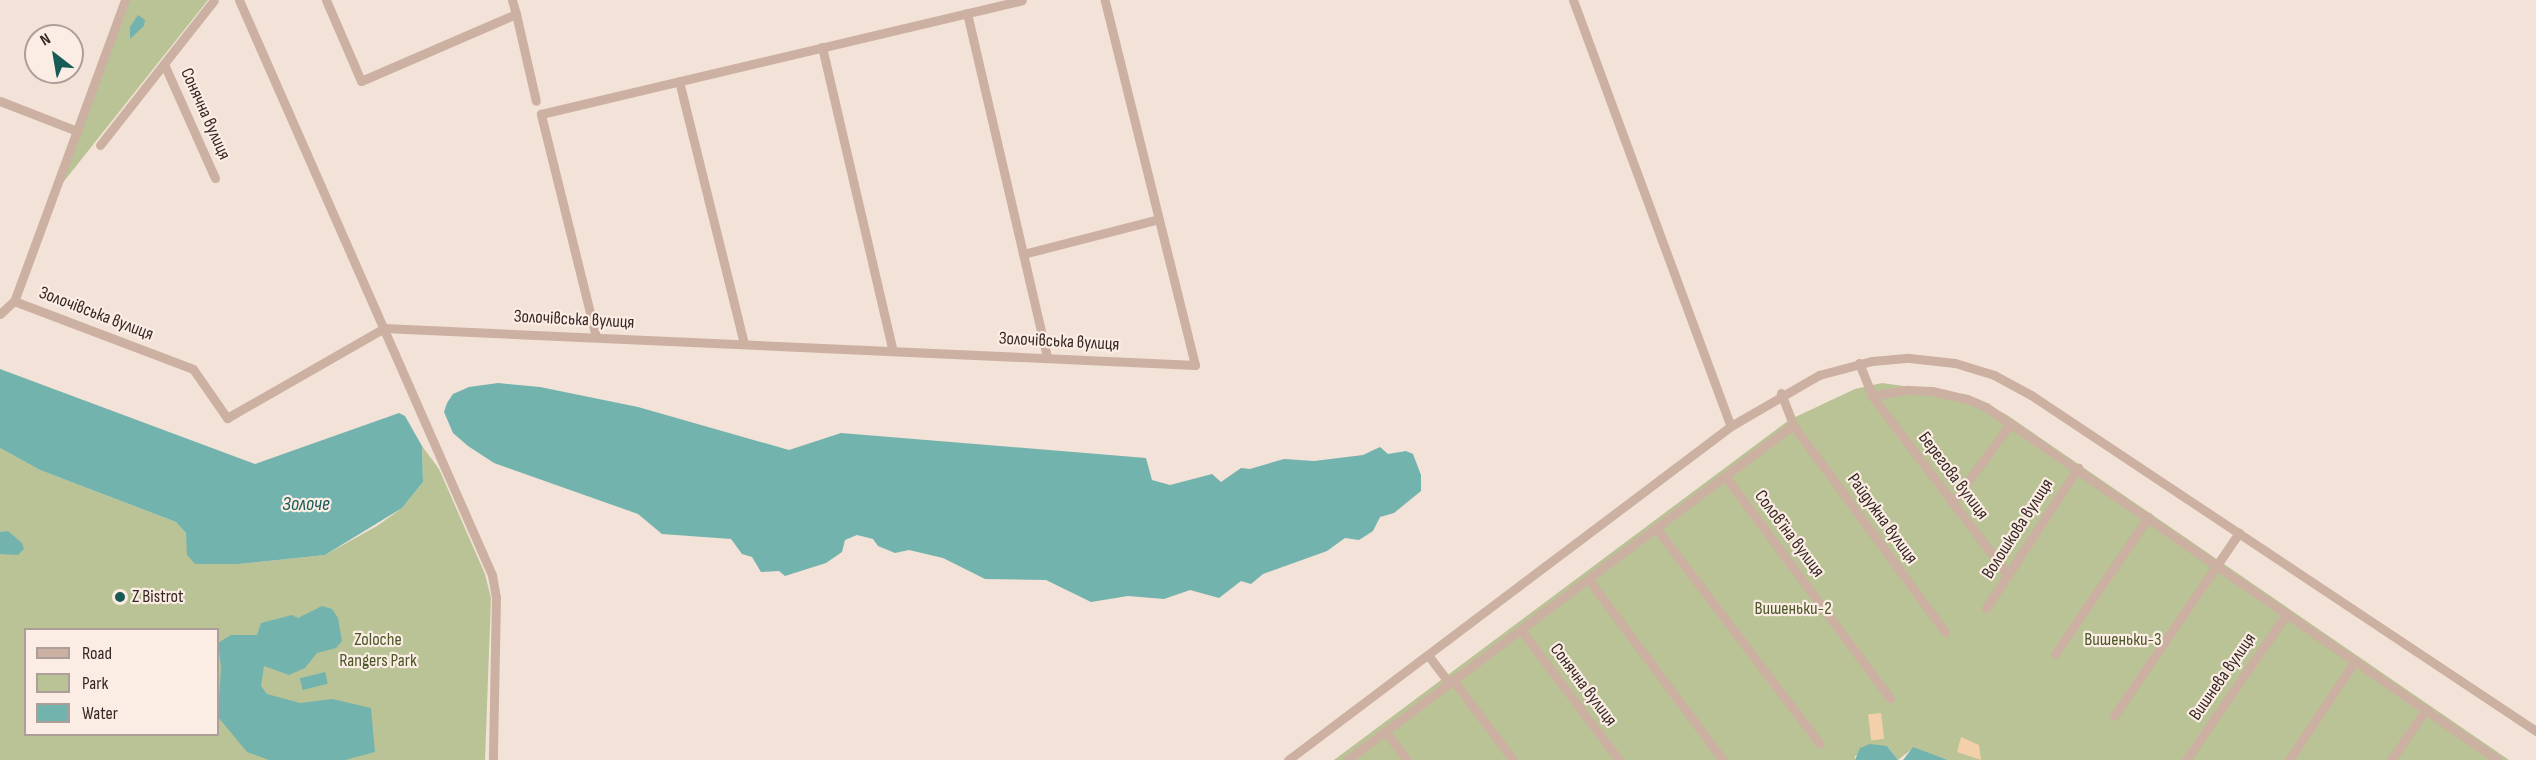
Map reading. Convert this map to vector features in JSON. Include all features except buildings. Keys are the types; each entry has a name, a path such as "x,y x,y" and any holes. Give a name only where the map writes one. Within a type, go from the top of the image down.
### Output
{"street":[{"name":"Золочівська вулиця","path":"0,314 14,300 125,0"},
{"name":"Сонячна вулиця","path":"100,145 214,0"},
{"path":"239,0 494,582 493,760"},
{"path":"326,0 361,81 516,14"},
{"path":"512,0 536,101"},
{"path":"596,338 541,114 1022,0"},
{"path":"1023,254 1159,219 1105,0"},
{"path":"1573,0 1731,426"},
{"path":"967,13 1047,358"},
{"path":"822,47 893,351"},
{"name":"Сонячна вулиця","path":"164,64 215,178"},
{"path":"680,81 744,344"},
{"path":"0,101 77,131"},
{"name":"Золочівська вулиця","path":"14,300 194,369 228,418 384,328 1195,365 1159,219"},
{"path":"1288,760 1731,426 1781,393 1819,375 1859,363 1909,358 1955,363 1994,375 2031,395 2536,731"},
{"name":"Берегова вулиця","path":"1859,363 1872,396 2008,575"},
{"path":"1872,396 1907,390 1932,391 1967,399 2012,423 2498,759"},
{"name":"Райдужна вулиця","path":"1781,393 1793,426 1945,632"},
{"path":"1952,502 2012,423"},
{"path":"1347,760 1793,426"},
{"name":"Волошкова вулиця","path":"1986,608 2078,468"},
{"name":"Соловʼїна вулиця","path":"1725,476 1890,698"},
{"path":"2055,654 2148,517"},
{"path":"1656,528 1820,744"},
{"path":"2114,716 2239,533"},
{"path":"1588,579 1723,760"},
{"name":"Вишнева вулиця","path":"2186,760 2288,613"},
{"name":"Сонячна вулиця","path":"1521,630 1619,760"},
{"path":"1428,655 1513,760"},
{"path":"2289,760 2355,661"},
{"path":"2391,760 2426,709"},
{"path":"1385,731 1407,760"}],"green space":[{"path":"127,0 208,0 61,185"},
{"path":"1882,383 1968,395 2007,415 2509,760 1948,760 1913,748 1898,760 1887,746 1855,756 1855,760 1334,760 1789,420 1855,389"},
{"name":"Zoloche Rangers Park","path":"422,446 439,469 485,574 491,598 485,760 0,760 0,448 40,470 176,522 186,533 239,564 325,555 377,526 402,508 423,482"}],"sand":[{"path":"1881,713 1884,739 1871,740 1868,715"},
{"path":"1961,737 1979,745 1981,760 1957,752"}],"water":[{"path":"138,15 145,20 144,26 130,39 130,27"},
{"name":"Золоче","path":"0,369 255,464 399,413 405,416 422,446 423,482 402,508 325,555 239,564 195,564 187,555 186,533 176,522 40,470 0,448"},
{"path":"498,383 540,387 638,407 789,450 841,433 1146,458 1152,480 1170,485 1212,474 1221,482 1241,468 1250,469 1284,459 1314,461 1363,455 1380,447 1388,454 1406,451 1413,454 1421,475 1421,491 1394,513 1380,517 1373,531 1359,540 1345,538 1327,551 1263,574 1251,584 1241,581 1219,598 1190,590 1164,599 1128,596 1091,602 1046,580 985,579 943,558 909,550 895,553 878,546 873,539 857,535 845,540 842,552 826,563 785,576 779,571 761,572 752,557 742,554 731,539 662,534 638,514 494,463 468,446 453,433 444,412 447,403 453,394 469,387"},
{"path":"8,531 22,543 24,549 18,555 0,554 0,532"},
{"path":"322,606 332,609 338,618 342,641 336,648 317,653 305,668 289,675 264,666 261,686 267,694 300,703 332,699 371,708 375,752 345,760 269,760 247,752 219,718 221,667 219,642 231,635 257,635 261,623 292,615 298,618"},
{"path":"325,672 328,684 303,690 300,678"},
{"path":"1870,744 1887,746 1898,760 1855,760 1860,748"},
{"path":"1913,747 1948,760 1903,760"}],"place":[{"name":"Z Bistrot","path":"120,597"}],"park label":[{"name":"Вишеньки-2","path":"1793,609"},
{"name":"Вишеньки-3","path":"2123,640"}]}
